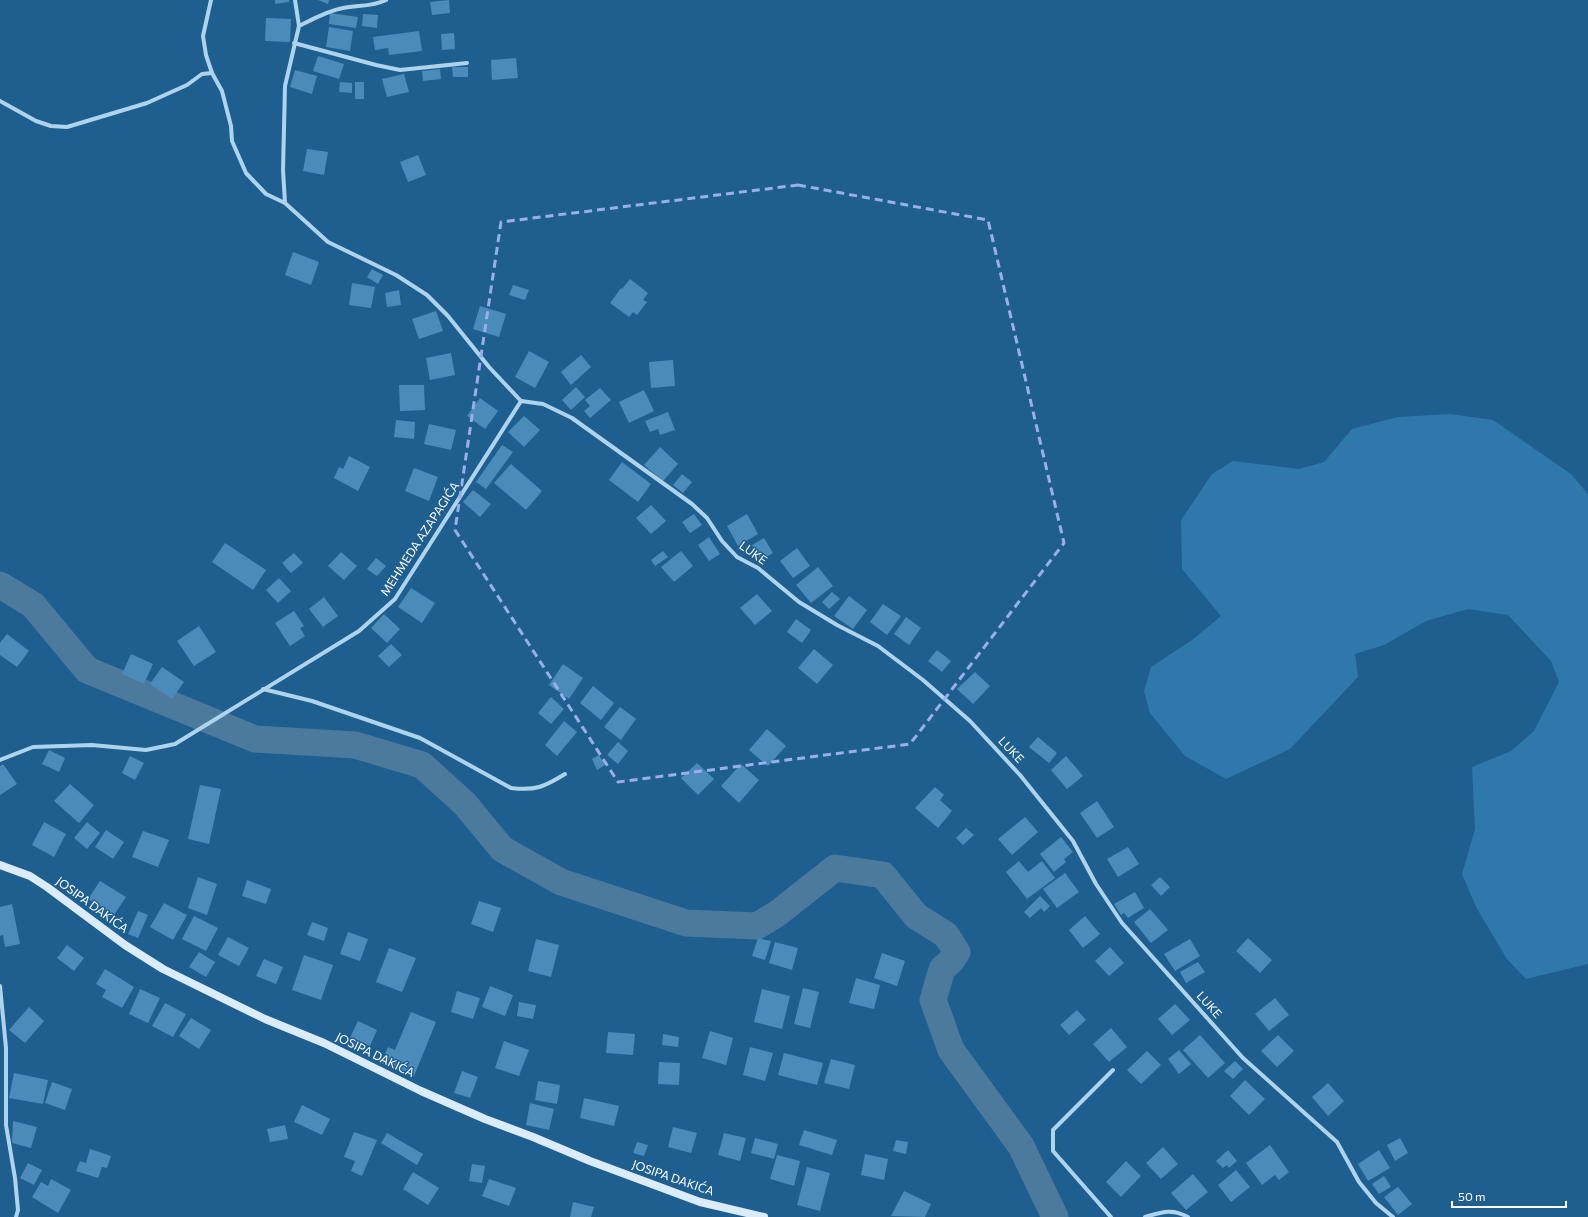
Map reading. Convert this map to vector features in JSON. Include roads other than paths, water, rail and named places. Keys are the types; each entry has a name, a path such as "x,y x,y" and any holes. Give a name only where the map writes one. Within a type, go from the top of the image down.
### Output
{"main road":[{"name":"JOSIPA DAKIĆA","path":"0,865 30,876 125,945 163,969 265,1019 324,1043 421,1091 485,1119 590,1161 700,1202 764,1217"}],"street":[{"path":"211,0 203,36 206,55 212,73 222,91 231,126 232,141 246,173 266,194 285,203 328,242 396,275 427,295 448,316 489,367 521,401"},
{"path":"285,203 283,170 285,86 299,26 295,0"},
{"path":"299,26 334,10 374,6 386,0"},
{"path":"294,43 400,70 467,63"},
{"path":"0,102 36,121 51,126 67,127 147,103 187,86 202,74 212,73"},
{"name":"MEHMEDA AZAPAGIĆA","path":"0,760 32,747 92,745 146,750 176,744 262,689 359,631 395,599 521,401"},
{"name":"LUKE","path":"521,401 544,404 560,411 578,422 692,504 707,518 722,541 737,556 758,568 799,602 837,625 878,646 923,680 970,721 1020,775 1073,841 1096,884 1122,923 1243,1058 1337,1142 1359,1182 1376,1203 1394,1217"},
{"path":"262,689 312,701 420,738 511,788 525,789 545,786 565,774"},
{"path":"0,986 6,1048 6,1125 15,1178 18,1210 16,1217"},
{"path":"1111,1217 1053,1151 1053,1130 1113,1070"},
{"path":"1146,1217 1166,1211 1181,1213 1188,1217"}],"waterway":[{"path":"0,585 33,605 87,670 255,739 355,745 422,765 465,804 502,849 561,882 686,923 757,926 778,913 835,868 883,875 916,916 946,935 957,952 951,961 942,969 933,1000 951,1050 1021,1146 1055,1217"}]}
